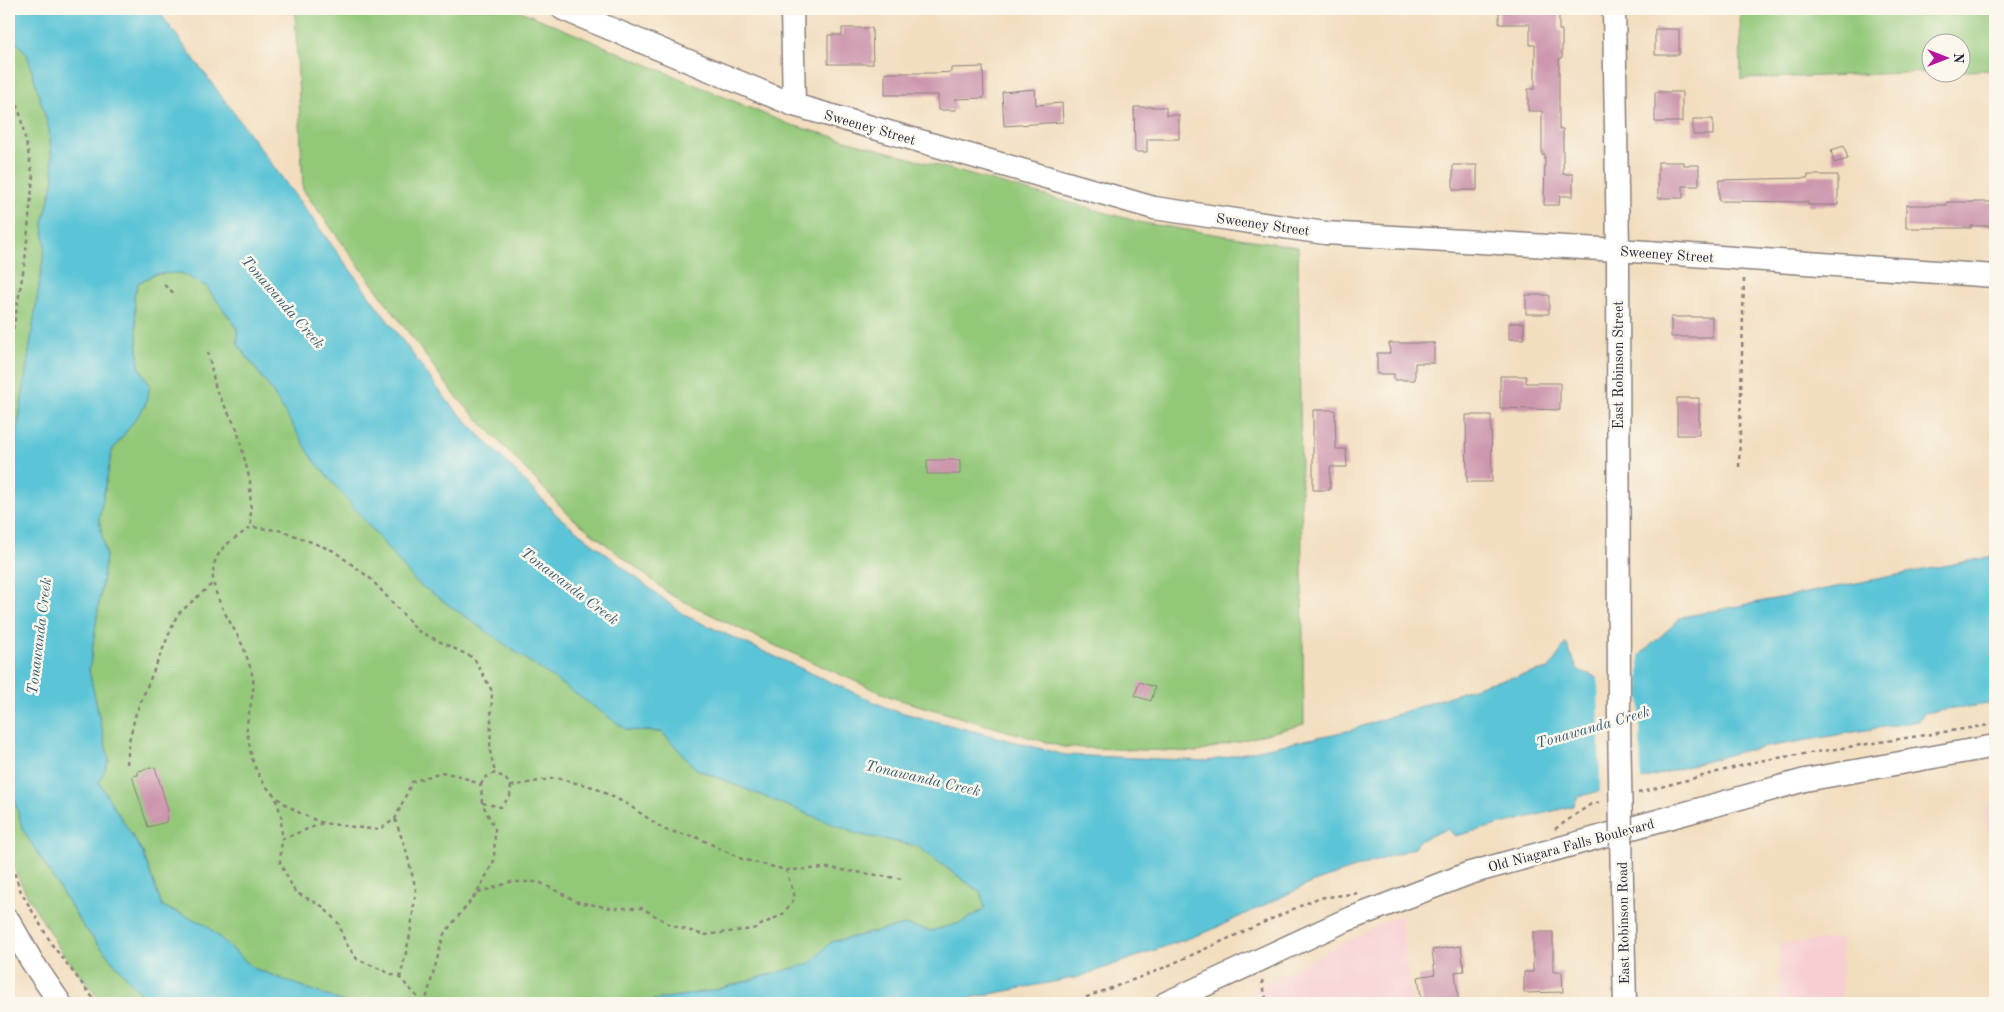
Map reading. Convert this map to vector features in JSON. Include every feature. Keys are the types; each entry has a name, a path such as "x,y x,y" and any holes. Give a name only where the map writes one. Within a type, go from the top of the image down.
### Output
{"street":[{"name":"Sweeney Street","path":"563,9 794,105 1154,208 1325,233 1618,250 1995,276"},
{"path":"792,9 794,105"},
{"name":"East Robinson Street","path":"1614,9 1618,250 1619,722"},
{"name":"East Robinson Road","path":"1619,722 1626,1003"},
{"name":"Old Niagara Falls Boulevard","path":"1169,1003 1344,921 1470,872 1805,780 1995,746"},
{"path":"9,921 31,960 60,1003"}],"path":[{"path":"9,82 20,114 34,176 25,262 11,341 9,389"},
{"path":"1738,467 1743,290 1746,259"},
{"path":"164,285 175,294"},
{"path":"208,352 216,390 237,429 250,481 251,527"},
{"path":"481,785 460,776 441,772 412,782 395,819 379,830 323,823 300,814 275,798 263,783 250,758 247,726 254,680 244,648 223,610 213,583 214,565 225,546 251,527 284,531 334,551 371,579 418,630 474,658 492,691 490,751 496,773 505,778 511,786 510,796 501,807 482,803"},
{"path":"127,764 129,741 136,714 177,616 213,583"},
{"path":"424,1003 444,934 477,893 494,861 495,829 482,803 481,785 484,778 496,773"},
{"path":"511,786 556,778 593,787 626,804 665,830 696,838 742,859 786,870 830,868 903,879"},
{"path":"275,798 281,815 282,839 280,862 295,892 322,906 339,924 345,942 358,959 400,978 424,1003"},
{"path":"395,819 406,850 416,890 410,935 400,978"},
{"path":"282,839 323,823"},
{"path":"9,858 21,892 53,946 97,1003"},
{"path":"477,893 510,882 539,882 578,902 611,908 642,908 672,925 704,935 753,930 783,914 795,898 786,870"},
{"path":"1261,977 1267,1003"}],"shaded area":[{"path":"1995,804 1995,868 1984,808"},
{"path":"1400,914 1412,1003 1259,1003 1257,988"},
{"path":"1842,938 1842,1003 1778,1003 1780,944"}],"green space":[{"path":"295,9 516,9 788,124 1143,223 1298,247 1304,724 1198,752 1063,747 893,698 765,641 671,595 570,516 453,393 303,190"},
{"path":"1740,9 1995,9 1995,70 1972,71 1972,32 1922,32 1922,72 1741,79"},
{"path":"9,33 27,54 49,129 54,180 43,223 45,246 9,486"},
{"path":"181,273 206,286 237,328 238,345 270,388 627,730 662,732 696,769 857,834 917,846 981,893 985,909 960,923 931,931 905,925 831,942 812,963 715,990 638,1003 346,1003 253,968 205,924 162,906 143,853 99,783 109,760 89,671 106,556 99,519 112,451 145,406 150,386 139,366 134,296 138,283 155,274"},
{"path":"9,780 23,830 83,926 148,1003 102,1003 59,948 26,893 9,859"}],"water":[{"name":"Tonawanda Creek","path":"9,9 157,9 448,402 559,517 684,615 892,710 1065,755 1208,761 1351,730 1488,683 1549,669 1566,643 1578,670 1610,682 1682,617 1995,556 1995,703 1924,713 1919,721 1743,751 1578,797 1573,806 1455,836 1447,829 1418,841 1414,848 1311,883 1209,931 1079,977 944,1003 638,1003 715,990 811,963 831,942 905,925 931,931 960,923 985,909 981,893 917,846 857,834 696,769 662,732 627,730 416,582 313,459 270,388 238,345 237,328 206,286 181,273 155,274 138,283 134,296 139,366 150,386 145,406 112,451 99,519 106,556 89,671 109,760 99,783 143,853 162,906 205,924 253,968 346,1003 148,1003 83,926 23,830 9,780 9,486 45,246 43,223 54,180 49,129 27,54 9,33"}],"pier":[{"path":"1639,654 1641,782 1600,794 1598,675 1610,680"}],"building":[{"path":"1533,9 1559,9 1559,30 1562,30 1562,58 1559,59 1559,129 1563,129 1563,174 1573,174 1573,196 1560,196 1559,205 1544,205 1545,155 1542,155 1542,111 1528,111 1528,89 1535,89 1535,45 1530,45 1530,24 1499,24 1499,12 1533,11"},
{"path":"842,28 872,28 873,64 828,64 828,35 842,35"},
{"path":"1655,29 1679,29 1679,55 1655,55"},
{"path":"983,67 984,98 955,99 956,110 938,110 938,95 885,95 885,73 937,73 951,72 951,68"},
{"path":"1035,89 1036,105 1062,103 1063,122 1004,126 1002,92"},
{"path":"1655,92 1682,92 1682,122 1655,122"},
{"path":"1134,107 1166,107 1166,115 1179,115 1179,139 1147,139 1147,152 1135,152"},
{"path":"1693,119 1713,119 1713,135 1693,135"},
{"path":"1844,146 1848,159 1834,163 1831,150"},
{"path":"1658,162 1683,162 1683,165 1699,165 1699,186 1683,186 1683,198 1658,198"},
{"path":"1453,165 1477,165 1477,190 1453,190"},
{"path":"1808,175 1838,175 1838,205 1808,205 1808,202 1719,201 1719,180 1808,178"},
{"path":"1947,202 1995,202 1995,226 1906,228 1906,205 1947,205"},
{"path":"1526,295 1549,295 1549,314 1526,314"},
{"path":"1671,317 1712,317 1712,337 1671,337"},
{"path":"1509,323 1524,323 1524,339 1509,339"},
{"path":"1389,343 1434,343 1434,363 1415,363 1415,380 1394,380 1394,374 1377,374 1377,353 1390,353"},
{"path":"1500,376 1526,376 1526,383 1560,383 1560,410 1500,408"},
{"path":"1677,398 1699,398 1699,435 1677,435"},
{"path":"1313,410 1335,410 1336,449 1346,449 1347,467 1330,467 1330,490 1313,490"},
{"path":"1466,415 1491,415 1492,482 1467,482"},
{"path":"927,460 960,460 960,474 927,474"},
{"path":"1139,682 1155,687 1151,701 1135,696"},
{"path":"155,767 168,810 166,822 148,827 132,776 138,775 138,771"},
{"path":"1533,932 1553,932 1553,972 1562,972 1563,992 1524,993 1524,972 1533,972"},
{"path":"1461,946 1464,971 1455,972 1459,1003 1422,1003 1418,977 1435,974 1432,950"}]}
